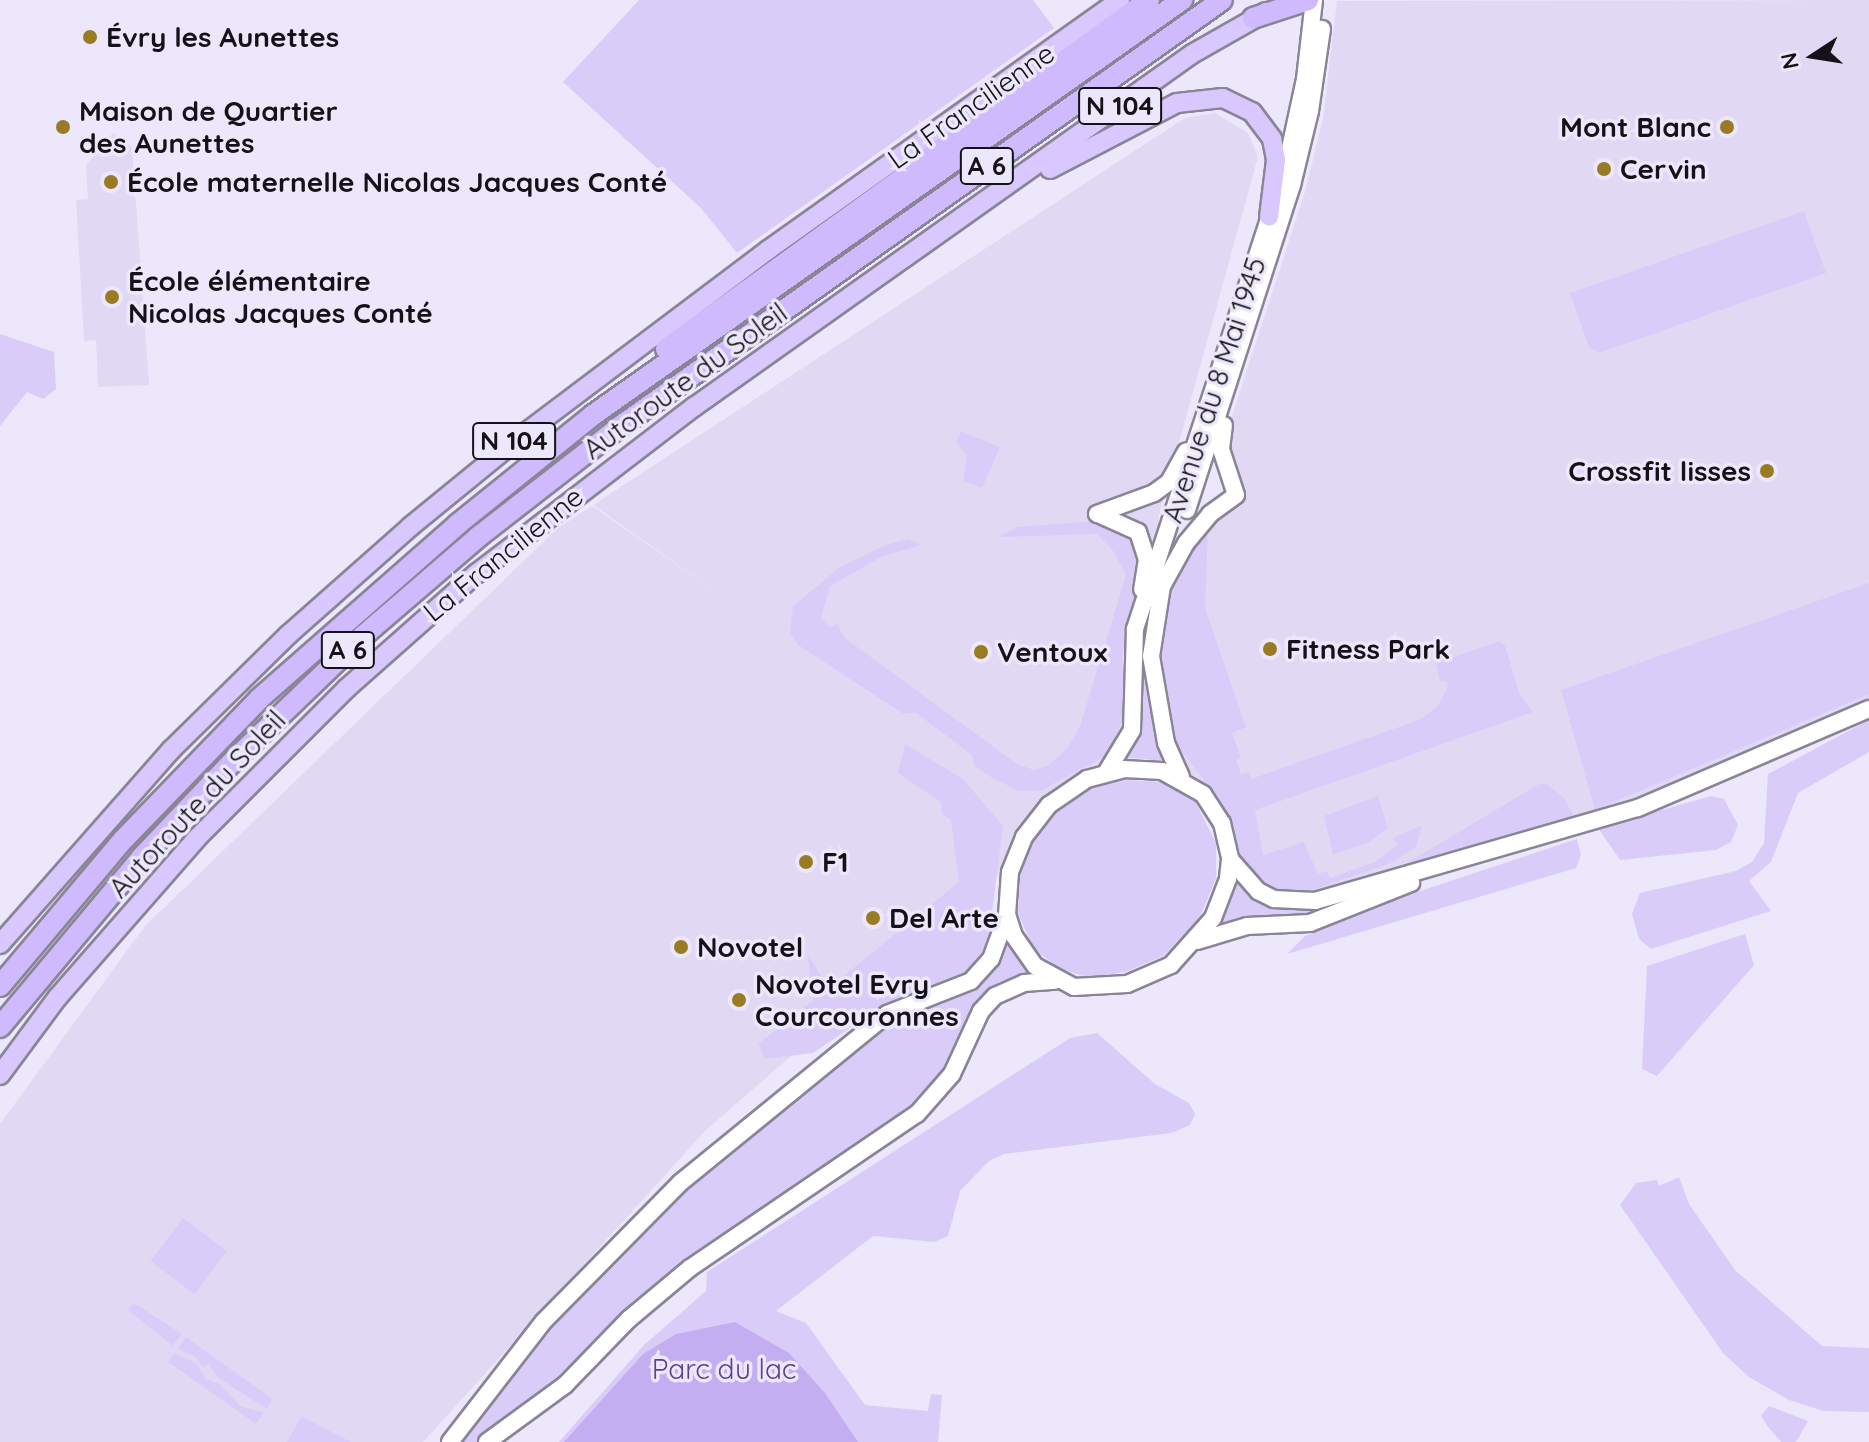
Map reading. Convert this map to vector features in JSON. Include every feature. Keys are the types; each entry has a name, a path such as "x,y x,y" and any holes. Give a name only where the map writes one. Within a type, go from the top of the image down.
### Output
{"highway":[{"name":"La Francilienne","path":"0,944 182,740 411,526 768,250 1120,0"},
{"path":"593,415 598,401 733,299 1149,0"},
{"name":"Autoroute du Soleil","path":"0,986 124,839 259,699 405,568 593,415 1182,0"},
{"name":"Autoroute du Soleil","path":"0,1027 209,787 312,683 465,548 634,416 1222,0"},
{"name":"La Francilienne","path":"0,1075 57,998 187,848 282,750 420,621 613,466 991,201 1192,54 1253,18 1294,0"},
{"path":"1253,18 1317,5"},
{"path":"991,201 1161,110 1210,96 1243,105 1272,139 1276,160 1269,217"}],"main road":[{"name":"Avenue du 8 Mai 1945","path":"1106,773 1132,730 1135,629 1269,217 1299,108 1317,5"},
{"name":"Avenue du 8 Mai 1945","path":"1181,777 1166,743 1151,656 1161,588 1227,394 1303,141 1317,5"},
{"path":"1161,588 1186,543 1210,514 1236,495 1221,449 1227,394"},
{"path":"1135,629 1145,544 1127,524 1097,514 1138,501 1169,482 1202,421"},
{"path":"450,1442 544,1321 680,1183 887,1014 971,981 991,959 1007,915 1010,872 1029,828 1063,792 1106,773 1140,768 1181,777 1215,809 1230,859 1258,891 1295,902 1460,861 1599,820 1744,766 1869,709"},
{"path":"487,1442 565,1385 629,1319 690,1268 917,1114 952,1074 981,1011 995,996 1024,983 1055,981 1089,989 1127,984 1171,965 1197,941 1222,898 1230,859"},
{"path":"1197,941 1247,926 1310,923 1460,861"},
{"path":"1007,915 1024,953 1055,981"}],"shaded area":[{"path":"1869,0 1869,706 1707,778 1396,879 1295,898 1234,856 1184,775 1170,742 1153,643 1147,746 705,1131 423,1442 0,1442 0,1124 145,926 558,528 592,506 732,603 593,505 1185,118 1215,113 1248,133 1258,157 1159,515 1153,629 1189,545 1231,501 1229,425 1305,192 1323,119 1337,1"},
{"path":"113,133 132,147 149,385 98,387 96,340 84,341 76,200 88,199 86,165"},
{"name":"Parc du lac","path":"735,1322 789,1353 825,1393 858,1442 564,1442 643,1354 676,1334"}],"green space":[{"path":"639,0 1033,0 1054,28 737,253 701,208 563,82"},
{"path":"1804,211 1826,273 1599,353 1589,347 1570,293"},
{"path":"0,334 54,352 56,389 43,399 27,392 0,426"},
{"path":"961,431 1000,447 982,488 963,481 967,455 956,442"},
{"path":"1096,521 1126,528 1139,545 1140,573 1122,654 1125,716 1106,756 1040,791 1019,791 989,776 974,765 972,755 916,713 902,713 798,645 790,633 793,606 840,567 888,544 908,539 922,545 883,556 830,586 821,618 830,628 837,624 845,638 1017,764 1034,770 1049,765 1067,749 1080,726 1126,575 1114,552 1097,534 998,537 1018,527"},
{"path":"1202,531 1208,535 1205,608 1246,727 1232,733 1241,758 1236,760 1241,774 1248,772 1251,779 1419,720 1437,707 1447,688 1448,682 1440,681 1434,655 1442,653 1446,660 1499,641 1505,646 1520,695 1533,712 1255,810 1263,855 1304,842 1318,874 1327,871 1330,878 1375,862 1398,845 1393,838 1422,825 1416,847 1389,864 1291,897 1264,887 1242,862 1225,808 1175,742 1162,676 1161,630 1171,581"},
{"path":"1869,583 1869,694 1595,810 1561,690"},
{"path":"1148,611 1145,671 1162,761 1126,757 1140,728 1137,671"},
{"path":"1869,720 1869,752 1798,793 1771,862 1749,881 1771,911 1651,949 1639,939 1632,914 1640,893 1736,871 1752,862 1764,843 1768,774"},
{"path":"905,744 963,779 1003,826 988,944 964,975 950,983 887,1003 813,1053 765,1059 758,1044 813,1000 808,955 829,988 959,882 951,820 942,814 941,802 898,773"},
{"path":"1108,782 1162,782 1195,801 1216,843 1216,878 1200,917 1163,956 1125,972 1090,978 1060,969 1033,948 1018,913 1020,873 1032,840 1069,800"},
{"path":"1539,784 1547,784 1564,798 1575,818 1392,872"},
{"path":"1378,796 1388,828 1369,842 1333,855 1324,816"},
{"path":"1711,796 1724,799 1738,825 1731,842 1716,850 1620,860 1598,828"},
{"path":"1577,839 1581,855 1576,868 1287,954 1305,936 1384,903"},
{"path":"1237,877 1253,892 1349,900 1306,918 1219,928"},
{"path":"1745,934 1754,965 1657,1076 1642,1069 1647,966"},
{"path":"1007,941 1029,973 999,982 983,995 971,1010 952,1060 918,1105 687,1259 653,1286 547,1394 482,1442 458,1442 557,1319 715,1159 880,1028 972,987"},
{"path":"1097,1033 1155,1084 1189,1103 1195,1114 1190,1125 1171,1133 1004,1154 989,1161 960,1191 948,1236 934,1242 873,1236 776,1311 806,1323 865,1405 928,1411 931,1394 942,1395 938,1442 559,1442 644,1345 706,1291 707,1272 1070,1038"},
{"path":"1679,1177 1689,1204 1735,1270 1822,1346 1869,1348 1869,1412 1824,1411 1789,1400 1749,1377 1723,1353 1620,1205 1636,1183 1657,1180 1659,1186"},
{"path":"183,1218 227,1251 194,1294 151,1261"},
{"path":"134,1303 182,1334 173,1346 128,1310"},
{"path":"186,1337 273,1399 267,1409 217,1377 209,1364 203,1367 196,1357 178,1349"},
{"path":"174,1353 196,1363 206,1379 220,1384 240,1406 264,1413 256,1424 168,1362"},
{"path":"1769,1406 1808,1421 1796,1442 1781,1442 1769,1428 1761,1416"},
{"path":"303,1417 351,1442 287,1442"}],"place":[{"name":"Évry les Aunettes","path":"90,37"},
{"name":"Maison de Quartier des Aunettes","path":"63,127"},
{"name":"Mont Blanc","path":"1727,127"},
{"name":"Cervin","path":"1604,169"},
{"name":"École maternelle Nicolas Jacques Conté","path":"111,182"},
{"name":"École élémentaire Nicolas Jacques Conté","path":"112,297"},
{"name":"Crossfit lisses","path":"1767,471"},
{"name":"Fitness Park","path":"1270,649"},
{"name":"Ventoux","path":"981,652"},
{"name":"F1","path":"806,862"},
{"name":"Del Arte","path":"873,918"},
{"name":"Novotel","path":"681,947"},
{"name":"Novotel Evry Courcouronnes","path":"739,1000"}]}
